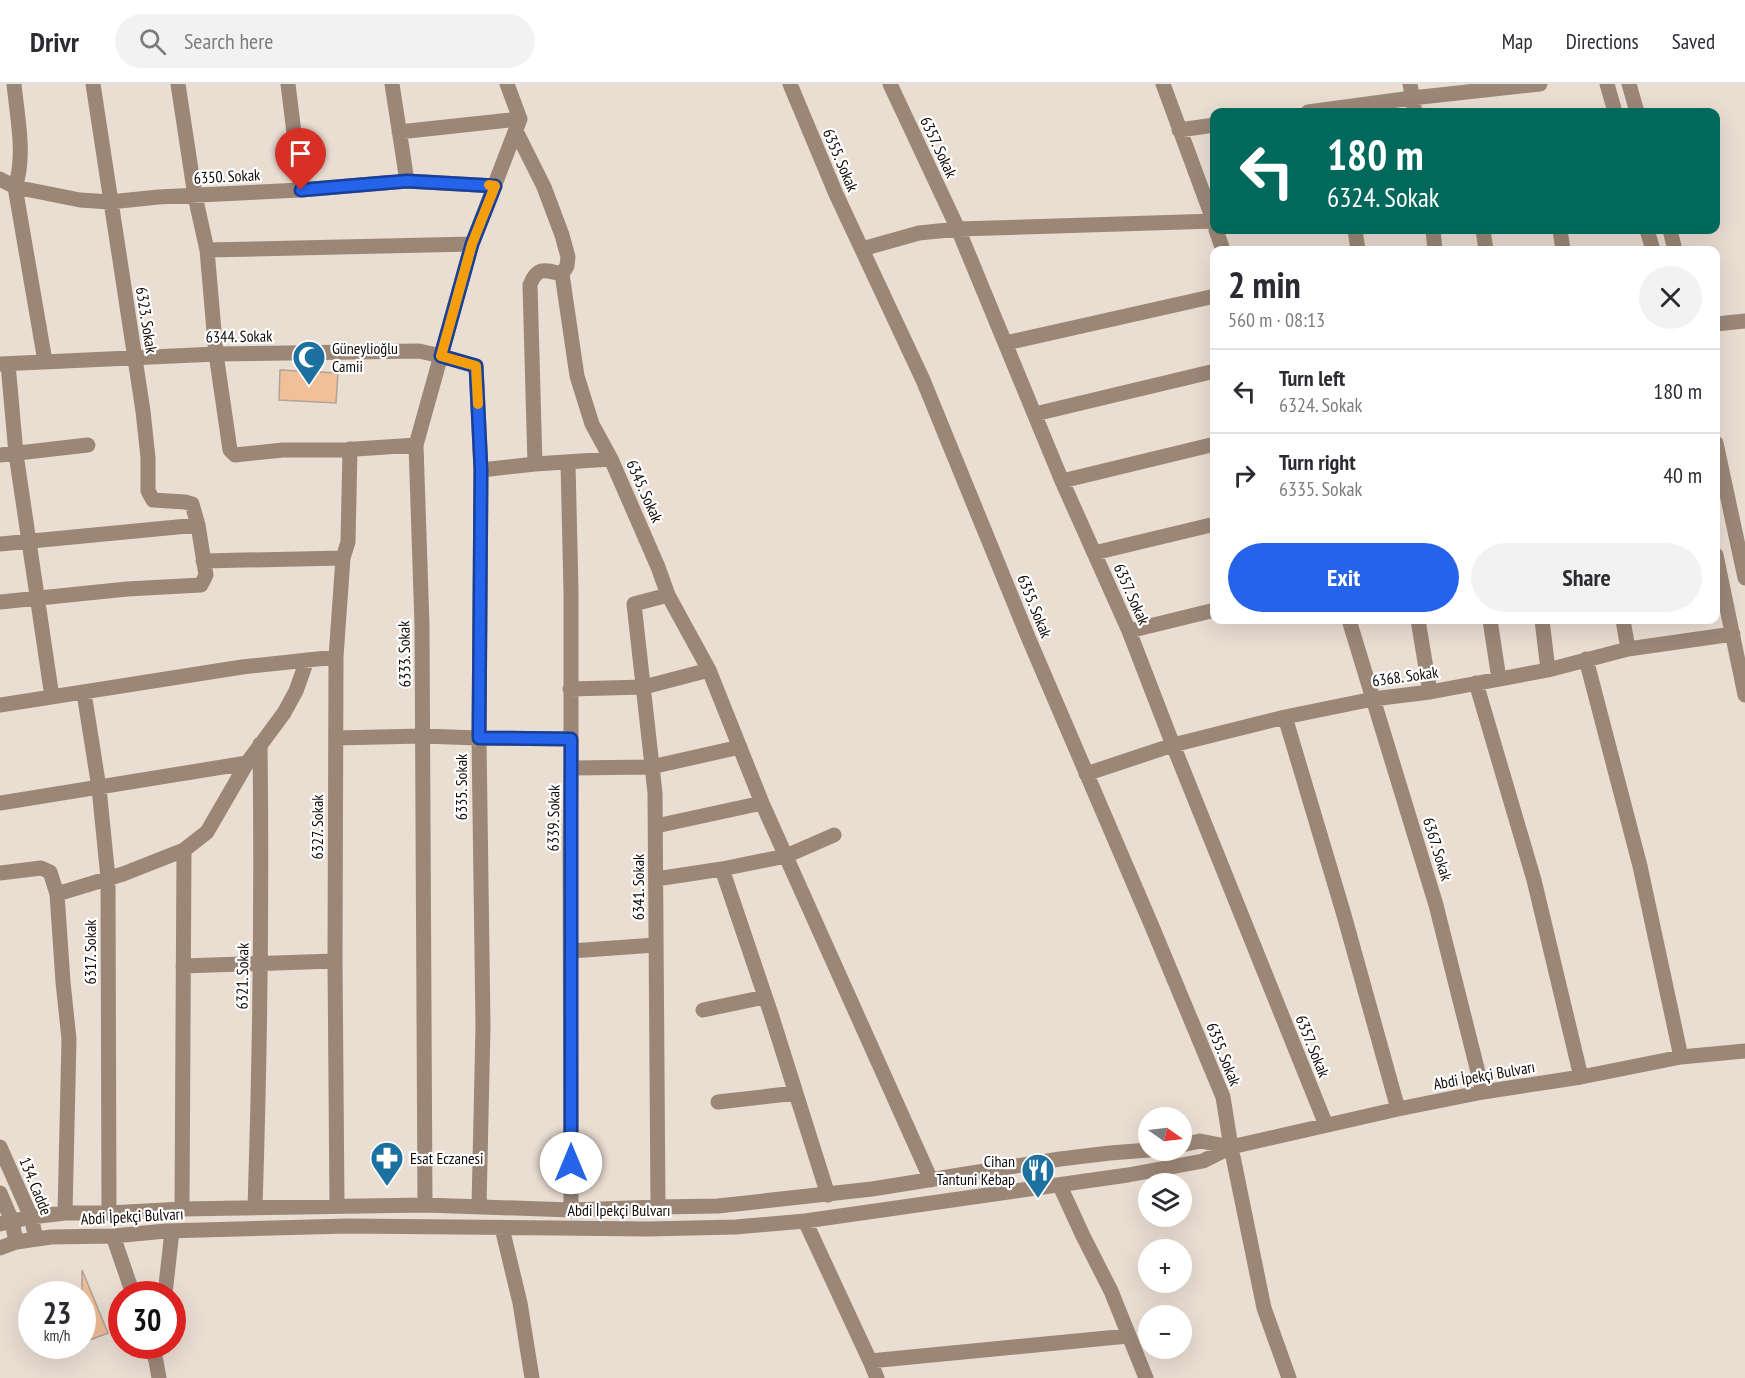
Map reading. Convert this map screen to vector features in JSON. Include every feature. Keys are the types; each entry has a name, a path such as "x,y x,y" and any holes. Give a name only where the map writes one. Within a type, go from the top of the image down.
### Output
{"street":[{"path":"14,84 21,160 15,187 45,361"},
{"name":"6323. Sokak","path":"93,84 143,411 148,458 148,491 153,500 192,504 198,525"},
{"path":"178,84 195,196 207,250 216,354 230,450 236,455 283,450 416,445"},
{"path":"288,84 301,190"},
{"path":"392,84 407,181"},
{"name":"6345. Sokak","path":"507,84 518,125 544,187 568,257 567,266 562,274 577,376 591,423 611,459 668,595 710,670 762,803 931,1180"},
{"name":"6357. Sokak","path":"890,84 958,229 1062,481 1129,631 1326,1125"},
{"path":"1163,84 1210,211"},
{"path":"1338,108 1540,84"},
{"path":"1607,84 1614,108"},
{"path":"1629,84 1636,108"},
{"name":"6355. Sokak","path":"793,85 829,177 923,380 1023,626 1223,1097 1264,1308 1289,1378"},
{"path":"399,132 518,125"},
{"name":"6333. Sokak","path":"425,1205 422,625 416,445 472,244 518,125"},
{"path":"1179,130 1210,126"},
{"name":"6350. Sokak","path":"0,179 15,187 80,200 110,202 407,181 495,186"},
{"path":"862,249 919,233 958,229 1210,224"},
{"path":"207,250 472,244"},
{"path":"535,464 530,285 538,272 545,270 562,274"},
{"path":"1006,343 1210,297"},
{"path":"1720,324 1745,321"},
{"name":"6344. Sokak","path":"4,364 216,354 419,351 476,366"},
{"path":"4,364 52,697"},
{"name":"6335. Sokak","path":"476,366 481,470 479,738 483,1026 479,1207"},
{"path":"1035,414 1210,372"},
{"path":"0,455 88,445"},
{"path":"1062,481 1210,445"},
{"name":"6327. Sokak","path":"337,1206 336,657 343,558 348,542 350,449"},
{"path":"481,470 611,459"},
{"path":"1720,462 1745,578"},
{"name":"6339. Sokak","path":"568,463 572,768 570,843 571,1210"},
{"path":"0,544 198,525 206,575 201,585 127,589 0,602"},
{"path":"1094,553 1210,525"},
{"path":"203,561 343,558"},
{"path":"1720,573 1745,695"},
{"name":"6341. Sokak","path":"658,1207 655,793 634,604 668,595"},
{"path":"1129,631 1210,611"},
{"name":"6367. Sokak","path":"1350,624 1436,905 1483,1092"},
{"path":"1419,624 1430,692"},
{"path":"1491,624 1498,679"},
{"path":"1542,624 1548,670"},
{"path":"1624,624 1628,649"},
{"name":"6368. Sokak","path":"1086,774 1173,745 1285,717 1373,699 1430,692 1548,670 1628,649 1734,634"},
{"path":"0,705 242,667 336,657"},
{"path":"1586,659 1640,866 1681,1057"},
{"path":"57,894 123,874 184,849 207,832 247,763 296,692 307,660"},
{"path":"570,689 644,687 710,670"},
{"path":"1476,683 1534,880 1581,1077"},
{"name":"6317. Sokak","path":"84,693 99,788 108,878 109,1213"},
{"path":"1285,717 1344,915 1398,1109"},
{"path":"336,738 422,736 571,739"},
{"name":"6321. Sokak","path":"255,1207 261,963 260,744"},
{"path":"572,768 651,767 740,747"},
{"path":"0,803 247,763"},
{"path":"656,826 762,803"},
{"path":"656,879 786,856 834,835"},
{"path":"182,1209 184,849"},
{"path":"0,873 41,868 50,872 57,894 69,1039 65,1213"},
{"path":"722,869 828,1195"},
{"path":"571,951 655,945"},
{"path":"183,966 335,962"},
{"path":"703,1010 765,997"},
{"name":"Abdi İpekçi Bulvarı","path":"0,1248 16,1242 36,1239 172,1231 348,1226 736,1227 805,1221 1060,1186 1203,1161 1231,1147 1398,1109 1681,1057 1745,1051"},
{"path":"718,1102 796,1093"},
{"name":"Abdi İpekçi Bulvarı","path":"1192,1142 1200,1141 1231,1147"},
{"name":"134. Cadde","path":"0,1147 31,1217 36,1239"},
{"name":"Abdi İpekçi Bulvarı","path":"6,1223 65,1213 255,1207 425,1205 571,1210 718,1206 828,1195 1060,1159 1138,1151"},
{"path":"1060,1186 1111,1291 1146,1378"},
{"path":"0,1193 6,1223 16,1242"},
{"path":"805,1221 877,1378"},
{"path":"502,1228 520,1303 532,1378"},
{"path":"166,1281 172,1231"},
{"path":"113,1236 129,1281"},
{"path":"870,1361 1128,1336"},
{"path":"156,1361 159,1378"}],"building":[{"name":"Güneylioğlu Camii","path":"280,370 338,373 336,403 279,400"},
{"path":"82,1270 87,1281 82,1281"},
{"path":"96,1304 108,1333 96,1338"}],"slow traffic":[{"path":"478,404 476,366 441,356 472,244 495,186 489,185"}],"place":[{"name":"Güneylioğlu Camii","path":"309,386"},
{"name":"Esat Eczanesi","path":"387,1187"},
{"name":"Cihan Tantuni Kebap","path":"1038,1199"}],"route":[{"path":"301,190 407,181 495,186 472,244 441,356 476,366 481,470 479,738 571,739 571,1163"}]}
